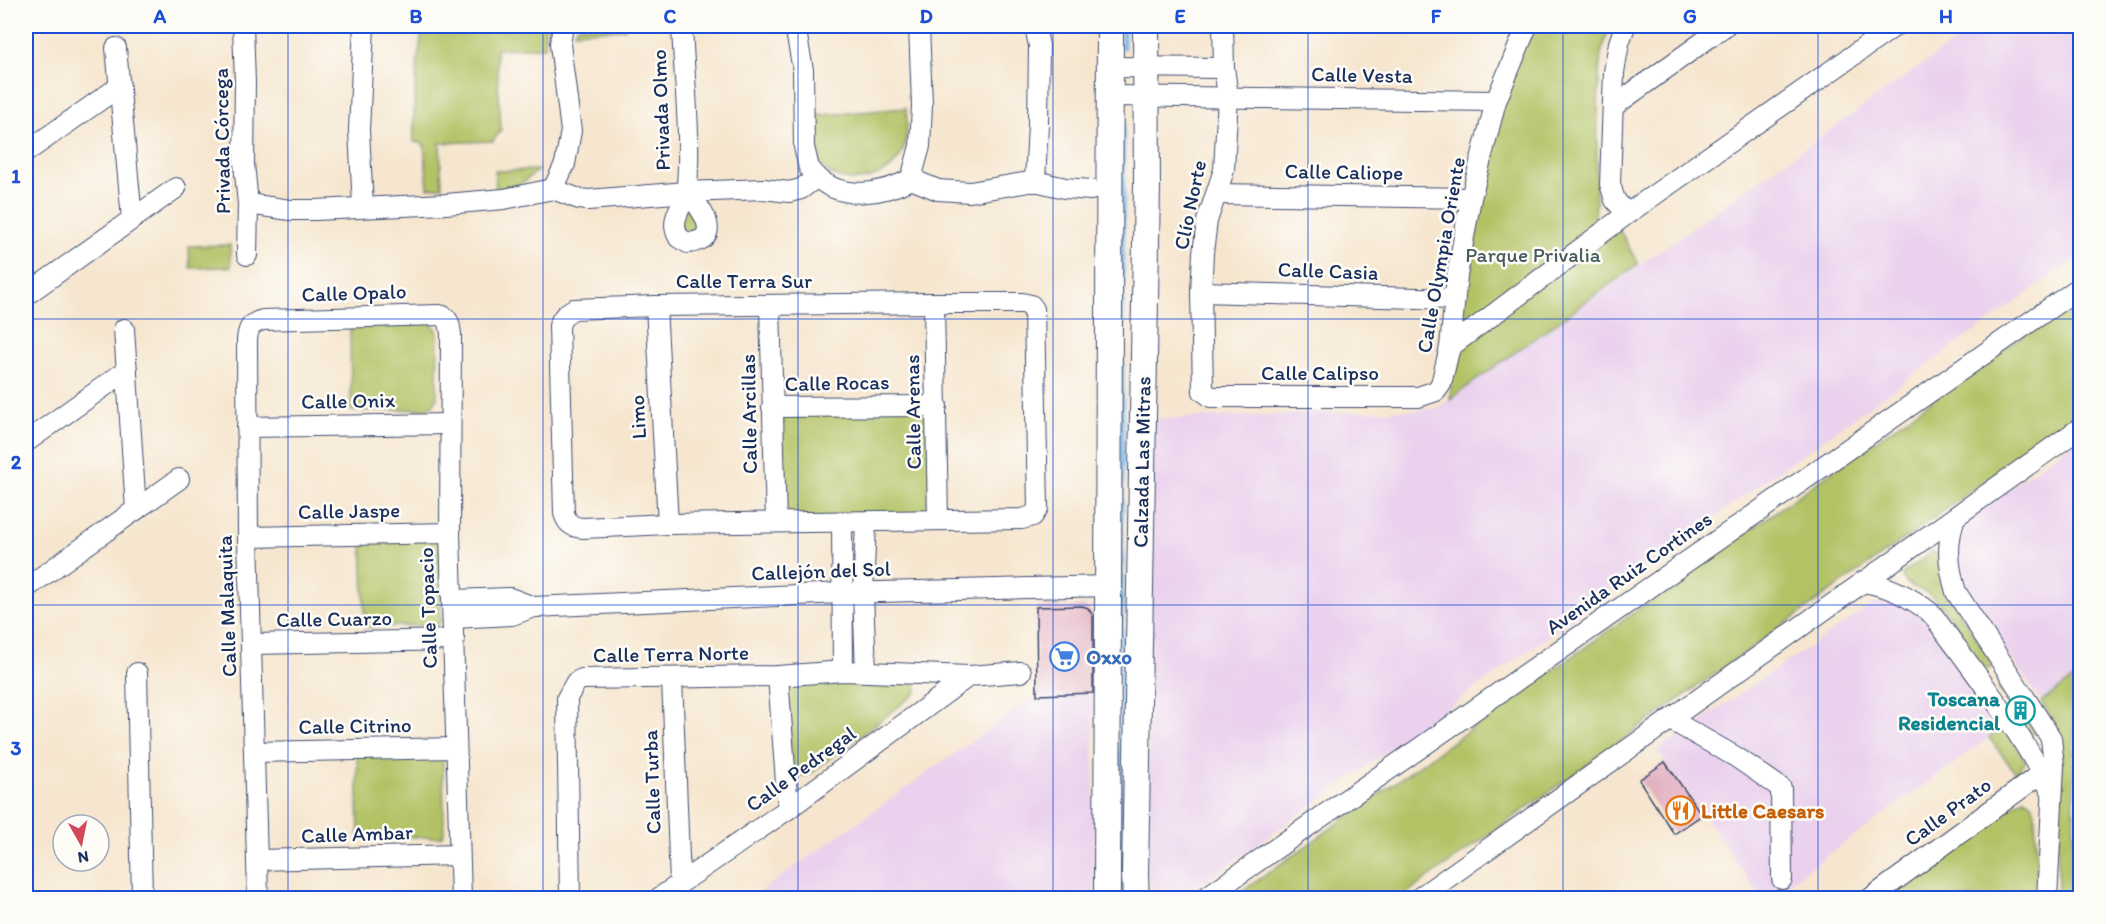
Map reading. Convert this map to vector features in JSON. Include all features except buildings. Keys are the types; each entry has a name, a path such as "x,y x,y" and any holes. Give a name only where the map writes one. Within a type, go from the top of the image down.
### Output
{"main road":[{"name":"Calzada Las Mitras","path":"1107,898 1110,26"},
{"name":"Calzada Las Mitras","path":"1136,898 1147,185 1146,26"}],"street":[{"name":"Privada Córcega","path":"243,26 244,164 248,204 247,255"},
{"path":"363,207 358,130 364,26"},
{"path":"553,189 565,164 571,131 560,44 563,26"},
{"name":"Privada Olmo","path":"682,26 688,110 687,192"},
{"path":"795,26 803,70 804,147 808,168 823,183 862,194 897,186 911,179 921,146 919,26"},
{"path":"1035,26 1039,46 1035,181"},
{"name":"Clío Norte","path":"1205,394 1202,389 1201,292 1207,222 1224,170 1228,96 1224,68 1223,26"},
{"name":"Calle Olympia Oriente","path":"1436,391 1441,384 1450,347 1454,299 1471,198 1496,101 1527,26"},
{"path":"1625,26 1619,43 1614,72 1610,184 1615,200 1627,214"},
{"path":"1614,106 1725,26"},
{"path":"1450,347 1627,214 1895,26"},
{"path":"116,48 132,219"},
{"path":"1109,67 1224,68"},
{"path":"26,152 120,86"},
{"name":"Calle Vesta","path":"1109,96 1496,101"},
{"path":"248,204 290,210 490,201 553,189 579,199 764,189 789,192 801,189 817,177"},
{"path":"911,179 938,190 970,192 1035,181 1065,188 1091,190"},
{"path":"26,295 176,188"},
{"name":"Calle Caliope","path":"1216,194 1471,198"},
{"name":"Avenida Ruiz Cortines","path":"1204,898 2080,287"},
{"name":"Calle Casia","path":"1201,292 1454,299"},
{"name":"Calle Terra Sur","path":"934,303 1022,303 1031,305 1035,313 1038,508 1036,513 1029,518 842,523 669,524 575,528 568,523 564,513 561,321 567,312 574,309 656,306 934,303"},
{"name":"Calle Arenas","path":"934,303 938,520"},
{"name":"Limo","path":"656,306 669,524"},
{"name":"Calle Arcillas","path":"770,306 776,522"},
{"name":"Calle Opalo","path":"263,320 439,315 446,317"},
{"name":"Calle Topacio","path":"446,317 451,334 450,533 461,898"},
{"name":"Calle Malaquita","path":"258,898 247,427 248,333 252,324 263,320"},
{"path":"124,329 136,510"},
{"path":"26,442 127,370"},
{"name":"Calle Calipso","path":"1205,394 1211,397 1418,397 1436,391"},
{"name":"Calle Rocas","path":"772,407 937,406"},
{"name":"Calle Onix","path":"247,427 450,424"},
{"path":"1419,898 2080,428"},
{"path":"26,588 178,479"},
{"path":"1955,517 1949,536 1948,551 1949,570 1956,592 2047,729 2053,747 2048,770 2052,793 2047,898"},
{"path":"866,522 863,594 866,671"},
{"path":"842,523 843,671"},
{"name":"Calle Jaspe","path":"248,537 450,533"},
{"path":"1862,582 1874,583 1901,592 1917,601 1932,614 2048,770"},
{"name":"Callejón del Sol","path":"453,609 512,615 534,607 842,593 1109,586"},
{"name":"Calle Cuarzo","path":"252,644 454,640"},
{"name":"Calle Terra Norte","path":"570,898 568,692 576,682 582,679 778,676 843,671 969,676 1021,672"},
{"path":"1985,688 2008,671"},
{"path":"137,673 142,898"},
{"path":"778,676 788,809"},
{"name":"Calle Pedregal","path":"659,898 788,809 969,676"},
{"name":"Calle Turba","path":"672,679 680,883"},
{"path":"1671,720 1736,757 1781,788 1782,879"},
{"name":"Calle Citrino","path":"254,752 456,748"},
{"name":"Calle Prato","path":"1871,898 2048,770"},
{"name":"Calle Ambar","path":"257,860 459,855"}],"shaded area":[{"path":"1977,26 2080,26 2080,256 1206,881 1183,893 1158,891 1153,887 1146,876 1153,419 1436,409"},
{"path":"2080,437 2080,673 2041,701 1967,595 1962,584 1959,548 1961,535 1969,517"},
{"path":"1887,601 1914,611 1931,625 2004,727 1769,898 1762,898 1657,750 1873,604"},
{"path":"1093,693 1095,898 751,898 1037,695"}],"green space":[{"path":"423,26 545,26 545,47 496,49 501,130 493,141 440,143 442,187 428,188 424,144 414,142 418,55"},
{"path":"578,26 624,26 625,29 574,32"},
{"name":"Parque Privalia","path":"1532,26 1610,26 1601,53 1599,74 1595,227 1617,225 1638,264 1450,399 1459,282 1498,107"},
{"path":"906,108 907,129 903,150 896,162 879,175 868,179 845,179 826,170 816,157 813,116"},
{"path":"538,170 521,184 496,193 495,171"},
{"path":"683,203 703,220 690,241 678,221"},
{"path":"230,245 231,267 190,268 189,246"},
{"path":"2080,295 2080,414 1400,898 1233,898"},
{"path":"427,322 436,328 438,333 437,398 433,405 425,409 351,411 350,323"},
{"path":"937,406 938,520 776,522 772,407"},
{"path":"440,537 441,621 437,625 365,627 362,538"},
{"path":"1932,552 1940,556 1946,593 1992,661 1990,669 1984,668 1937,601 1903,579 1902,574"},
{"path":"914,678 917,690 915,694 810,774 802,776 792,773 786,688 792,680"},
{"path":"2075,678 2073,898 2058,898 2057,730 2041,702"},
{"path":"2007,683 2038,732 2033,734 2029,731 1999,690 1999,685"},
{"path":"2004,727 2026,761 2016,773 1989,738"},
{"path":"357,755 443,757 444,832 441,837 359,837"},
{"path":"2024,798 2032,803 2035,812 2038,898 1873,898"}],"waterway":[{"path":"1123,26 1123,47"},
{"path":"1120,898 1123,116"}],"place":[{"name":"Oxxo","path":"1065,657"},
{"name":"Toscana Residencial","path":"2021,711"},
{"name":"Little Caesars","path":"1680,811"}]}
